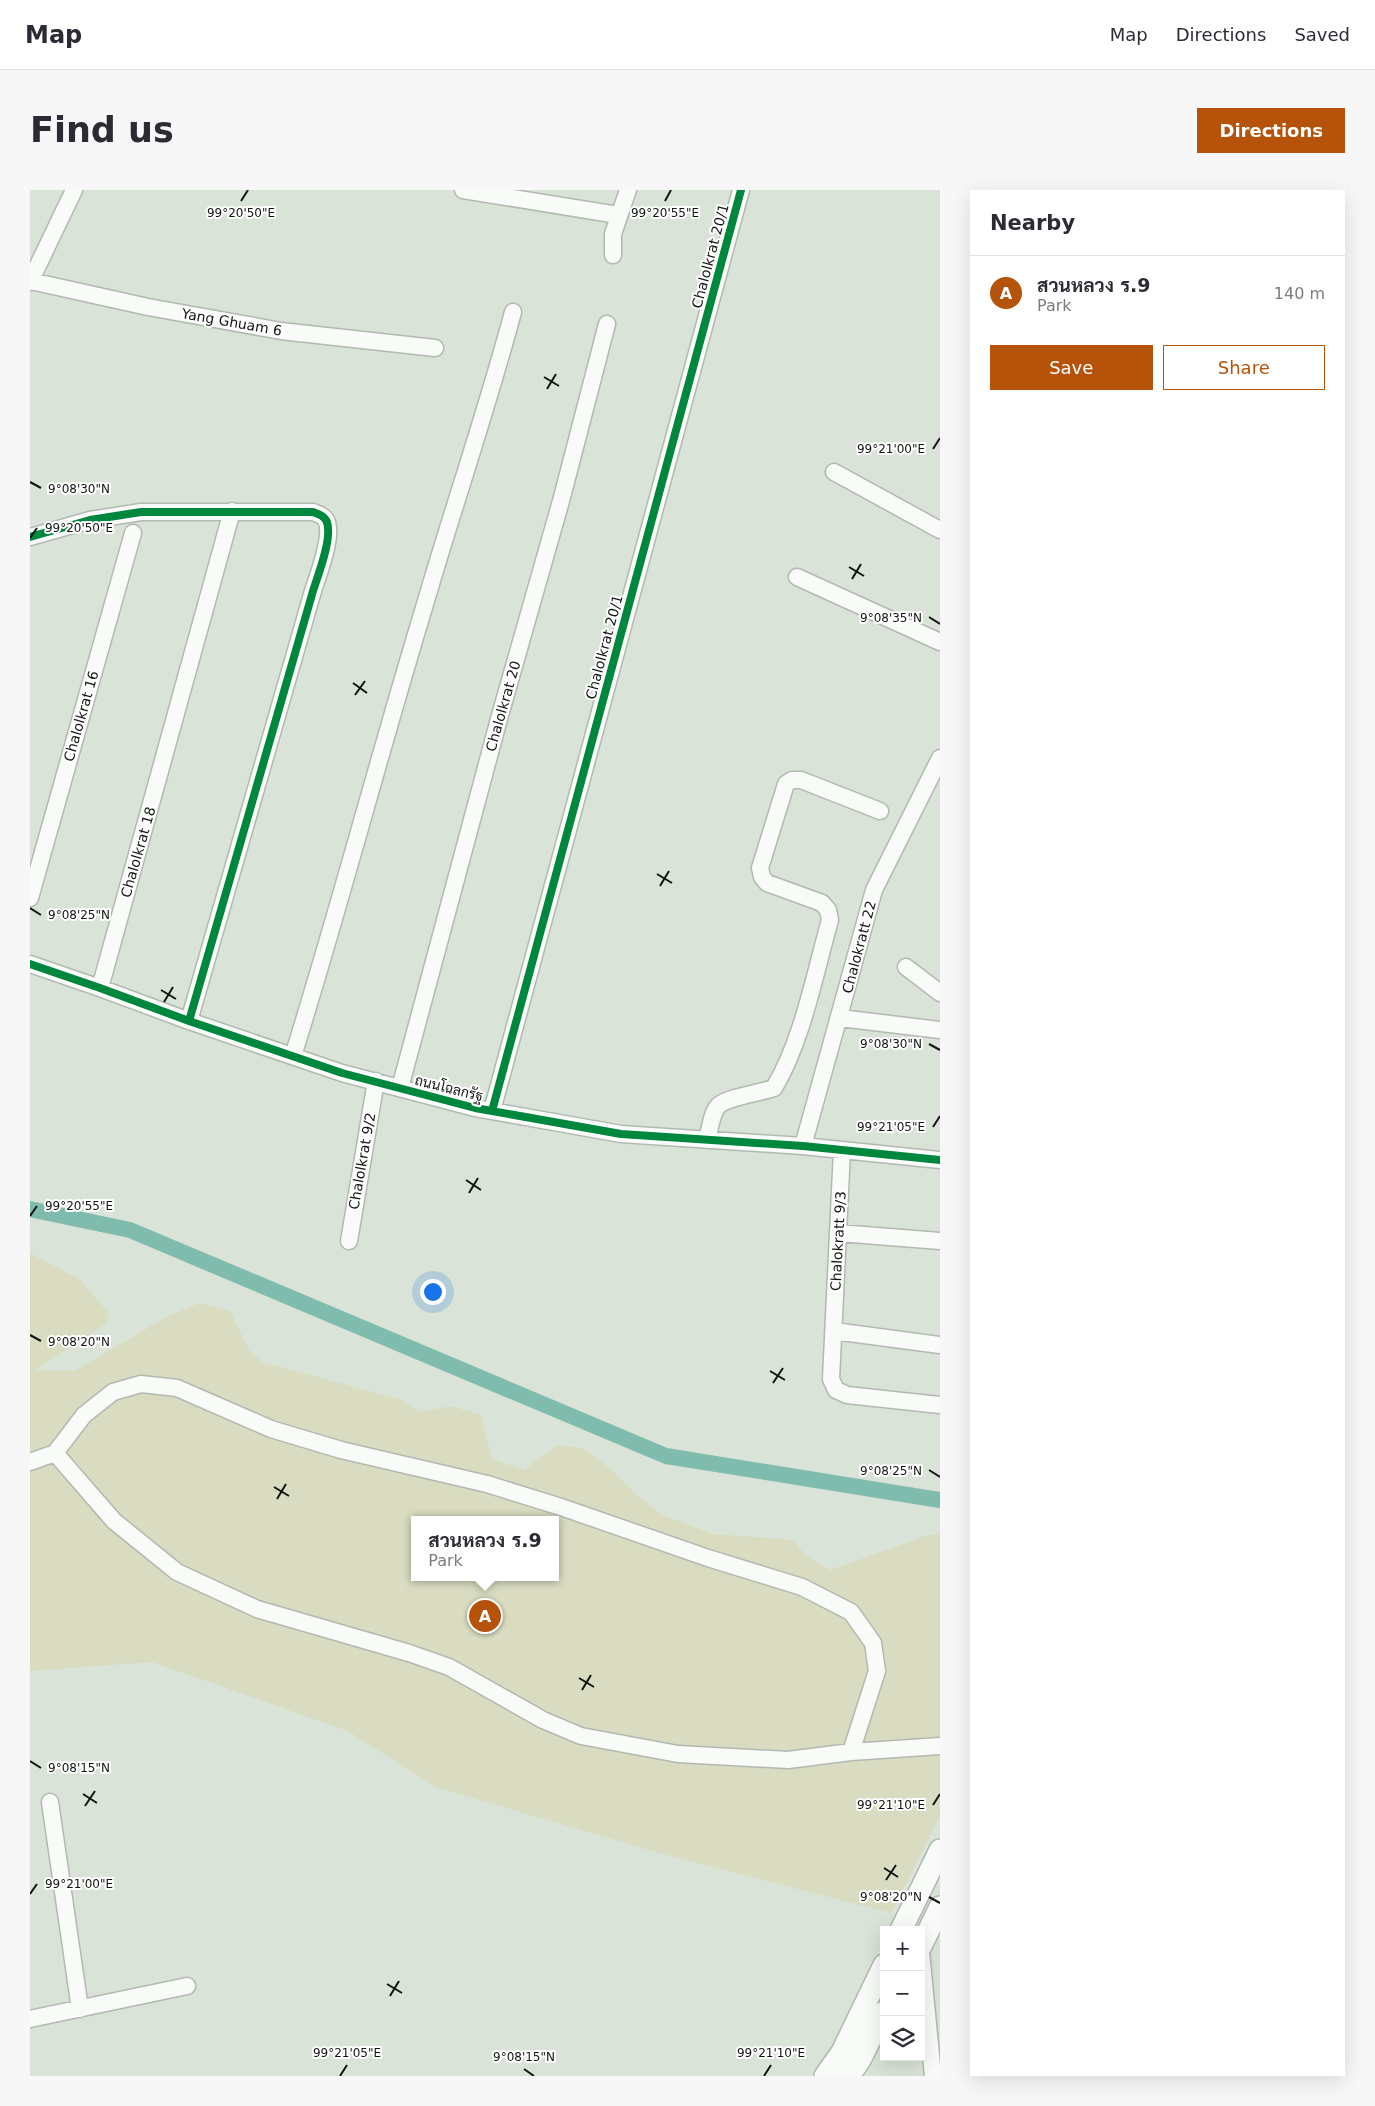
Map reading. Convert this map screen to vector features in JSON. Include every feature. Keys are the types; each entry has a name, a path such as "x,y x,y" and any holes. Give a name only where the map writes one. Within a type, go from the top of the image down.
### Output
{"main road":[{"path":"903,1926 940,1850"},
{"path":"925,1938 940,1907"},
{"path":"825,2076 842,2052 881,1971"},
{"path":"849,2076 860,2060 882,2016"}],"street":[{"path":"463,190 618,215"},
{"path":"613,255 613,234 628,190"},
{"name":"Chalolkrat 20/1","path":"492,1111 741,190"},
{"path":"31,281 68,192"},
{"name":"Yang Ghuam 6","path":"31,281 148,307 281,331 435,348"},
{"path":"293,1056 327,946 423,611 492,388 513,312"},
{"name":"Chalolkrat 20","path":"400,1088 499,719 561,501 607,324"},
{"path":"834,472 940,530"},
{"name":"Chalolkrat 18","path":"100,988 232,511"},
{"path":"30,537 90,520 141,512 313,512 322,515 326,520 329,531 189,1021"},
{"name":"Chalolkrat 16","path":"30,898 133,533"},
{"path":"797,577 940,642"},
{"name":"Chalokratt 22","path":"803,1146 876,885 940,758"},
{"path":"707,1140 713,1115 718,1106 774,1088 782,1075 800,1027 830,920 828,910 822,903 767,883 762,877 760,868 786,784 792,780 801,780 880,811"},
{"name":"ถนนโฉลกรัฐ","path":"30,964 342,1073 492,1111 620,1134 803,1146 940,1160"},
{"path":"906,967 940,993"},
{"path":"840,1018 940,1030"},
{"name":"Chalolkrat 9/2","path":"349,1241 376,1081"},
{"name":"Chalokratt 9/3","path":"842,1150 831,1379 836,1390 847,1396 940,1406"},
{"path":"839,1233 940,1241"},
{"path":"834,1331 940,1345"},
{"path":"30,1462 55,1452 84,1415 113,1392 141,1384 177,1388 271,1429 341,1450 496,1487 561,1507 708,1558 802,1587 851,1612 873,1643 877,1670 851,1752"},
{"path":"55,1452 114,1521 176,1572 257,1609 408,1653 449,1667 544,1720 581,1736 678,1754 788,1760 851,1752 940,1746"},
{"path":"50,1802 80,2009"},
{"path":"923,1971 934,2076"},
{"path":"30,2020 187,1986"}],"green space":[{"path":"30,1253 79,1279 109,1313 106,1324 35,1370 74,1371 165,1318 199,1303 230,1311 250,1352 263,1362 402,1400 419,1412 451,1406 481,1415 492,1459 524,1470 557,1445 585,1449 662,1515 713,1534 793,1540 806,1556 830,1570 925,1536 940,1533 940,1816 891,1913 666,1855 435,1787 348,1731 152,1662 30,1671"}],"waterway":[{"path":"30,1209 130,1230 666,1456 940,1500"}],"cycle path":[{"path":"492,1111 741,190"},
{"path":"30,537 90,520 141,512 313,512 326,520 328,527 327,545 189,1021"},
{"path":"30,964 342,1073 475,1108 621,1134 803,1146 940,1160"}],"place":[{"name":"สวนหลวง ร.9","path":"485,1616"}]}
